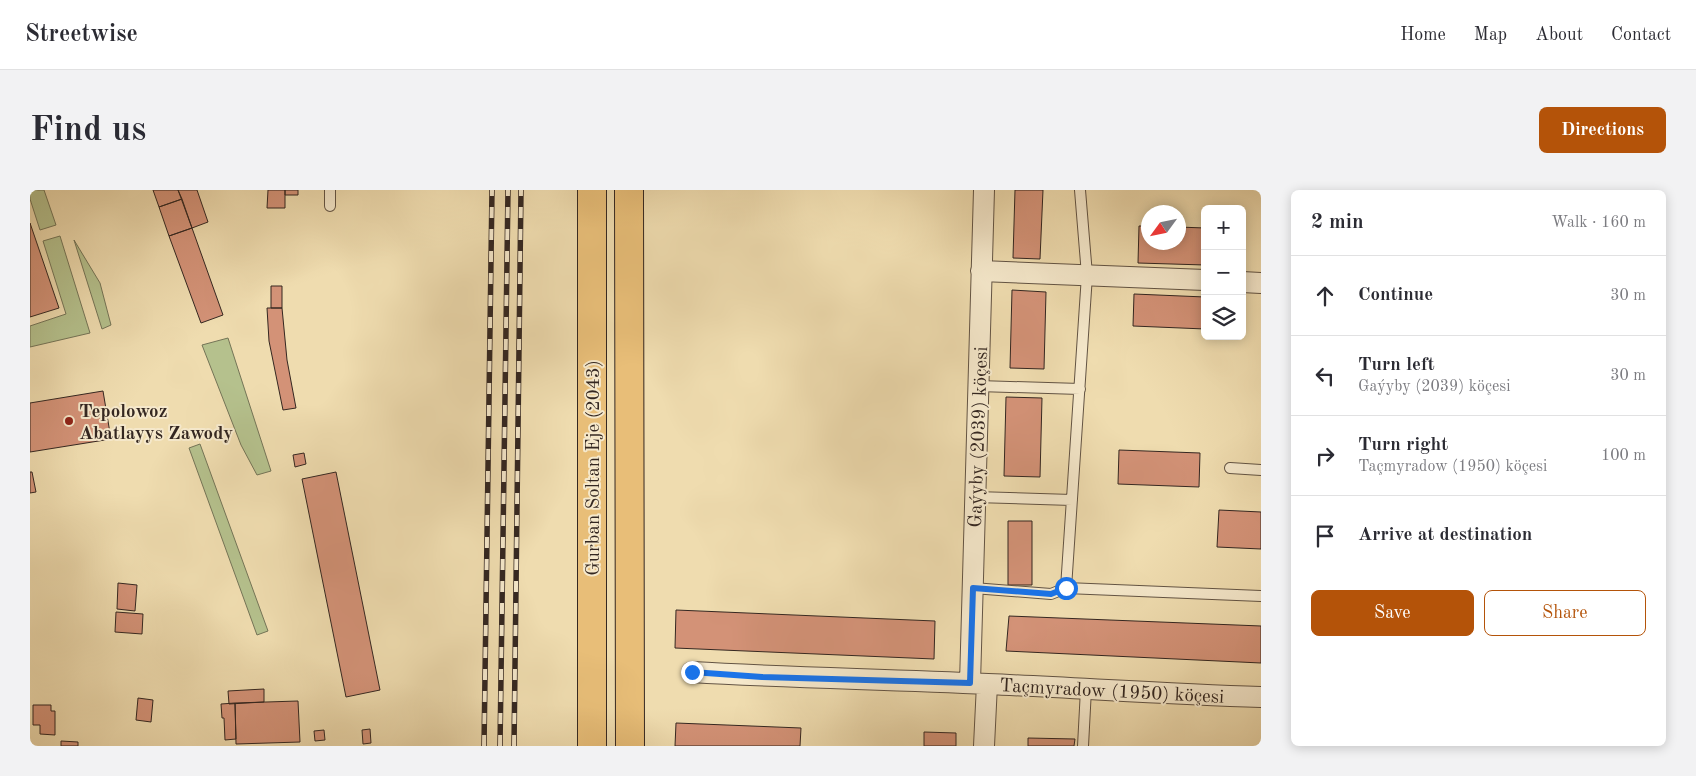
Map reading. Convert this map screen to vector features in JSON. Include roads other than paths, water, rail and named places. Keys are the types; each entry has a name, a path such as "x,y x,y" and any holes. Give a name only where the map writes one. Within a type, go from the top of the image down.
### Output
{"highway":[{"name":"Gurban Soltan Eje (2043)","path":"592,190 592,746"},
{"name":"Gurban Soltan Eje (2043)","path":"629,190 630,746"}],"street":[{"name":"Gaýyby (2039) köçesi","path":"984,190 973,588 978,683 984,746"},
{"path":"981,271 1201,280"},
{"path":"1246,282 1261,282"},
{"name":"Taçmyradow (1950) köçesi","path":"692,672 762,677 978,683 1261,697"}],"lane":[{"path":"330,190 330,206"},
{"path":"1066,588 1087,275 1080,190"},
{"path":"978,386 1080,389"},
{"path":"1230,468 1261,470"},
{"path":"975,497 1072,500"},
{"path":"973,588 1051,594 1066,588 1261,596"},
{"path":"1083,746 1086,689"}],"railway":[{"path":"484,746 492,190"},
{"path":"500,746 508,190"},
{"path":"514,746 521,190"}],"place":[{"name":"Tepolowoz Abatlayys Zawody","path":"69,421"}]}
